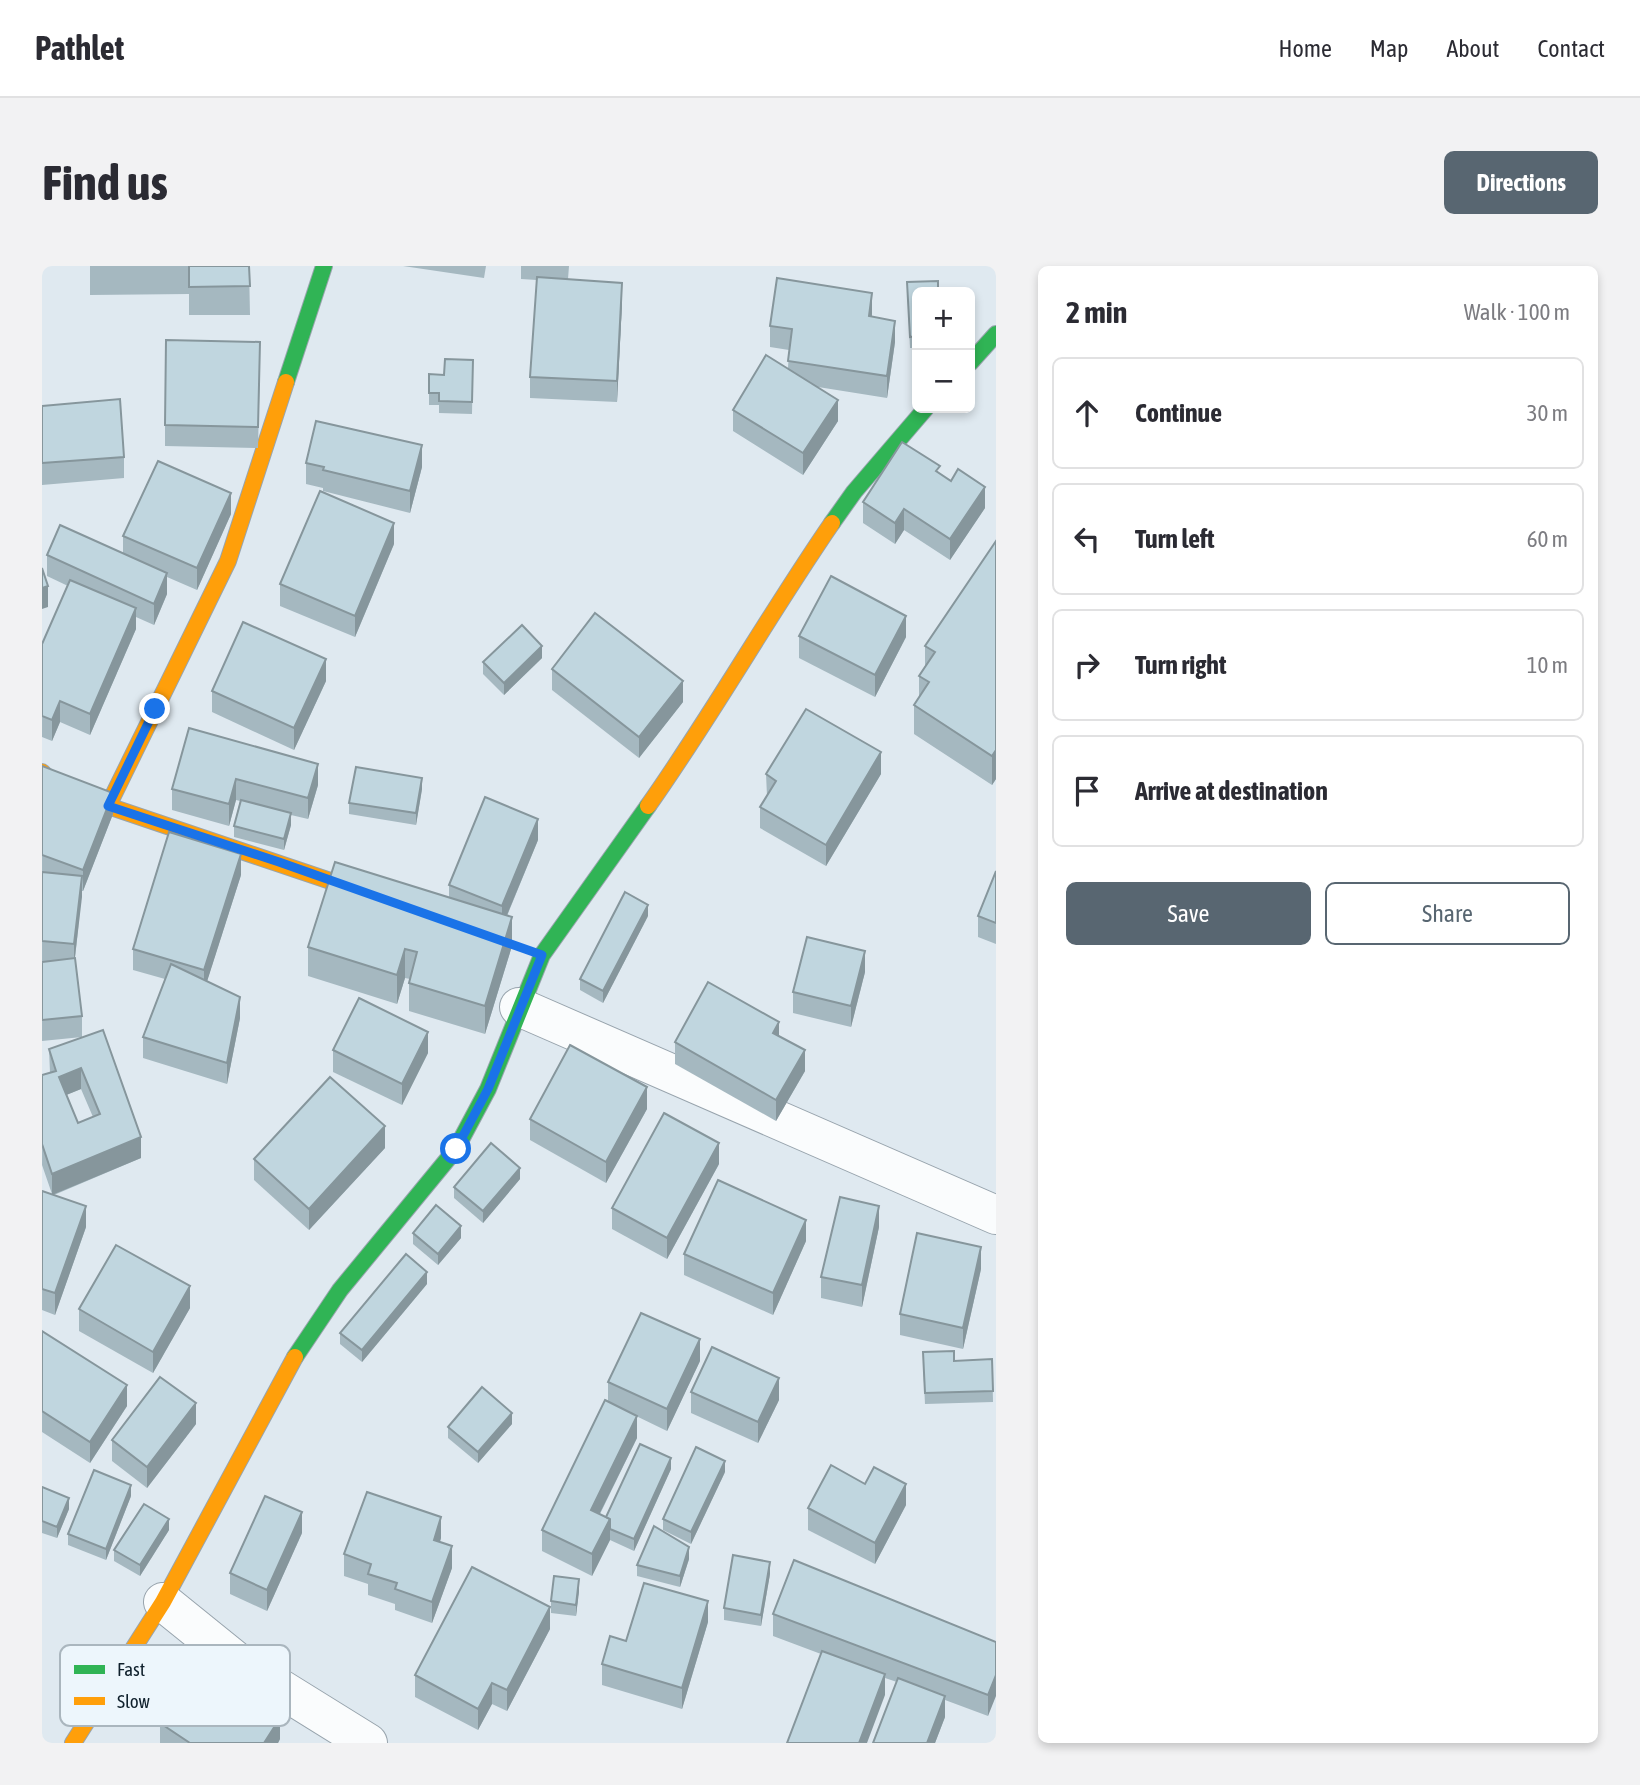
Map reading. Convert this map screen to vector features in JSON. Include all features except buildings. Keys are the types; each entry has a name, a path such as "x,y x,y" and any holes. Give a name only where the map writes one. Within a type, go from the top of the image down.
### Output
{"main road":[{"path":"108,806 228,561 324,266"},
{"path":"136,1645 163,1602 284,1373 340,1290 456,1149 488,1089 519,1007 535,952 698,737 782,596 854,492 922,413"},
{"path":"42,772 49,779 108,806 398,904"},
{"path":"73,1743 84,1726"}],"street":[{"path":"519,1007 996,1215"},
{"path":"163,1602 216,1645"},
{"path":"290,1695 368,1743"}],"traffic: fast":[{"path":"286,382 324,266"},
{"path":"975,357 996,334"},
{"path":"832,523 854,492 922,413"},
{"path":"295,1357 340,1290 456,1149 488,1089 542,955 648,806"}],"traffic: slow":[{"path":"108,806 228,561 286,382"},
{"path":"648,806 832,523"},
{"path":"42,772 49,779 108,806 378,897"},
{"path":"136,1645 163,1602 295,1357"},
{"path":"73,1743 84,1726"}],"route":[{"path":"155,709 108,806 279,862 542,955 488,1089 456,1149"}]}
